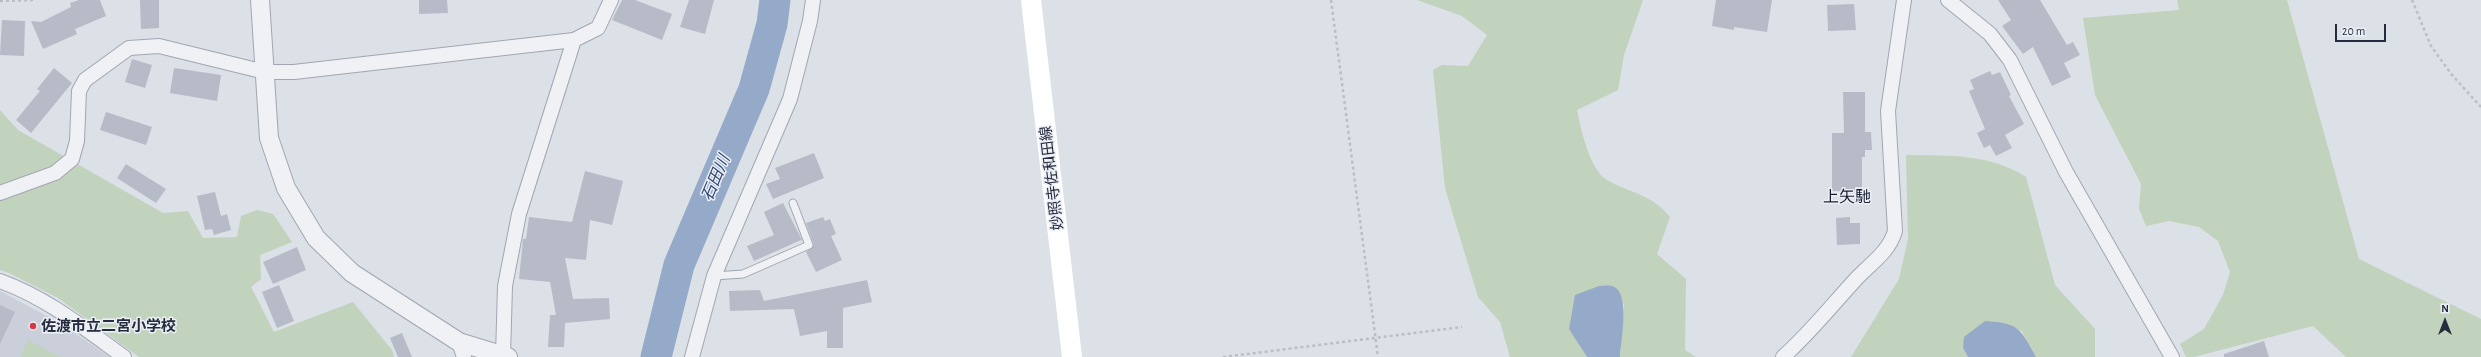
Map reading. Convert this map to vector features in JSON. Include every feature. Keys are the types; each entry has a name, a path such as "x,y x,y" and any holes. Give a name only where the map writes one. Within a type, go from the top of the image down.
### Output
{"main road":[{"name":"妙照寺佐和田線","path":"1031,0 1072,357"}],"street":[{"path":"260,0 269,138 286,188 316,238 352,273 462,349 506,356 505,286 519,214 574,40"},
{"path":"0,193 55,173 72,159 77,141 79,91 85,80 129,48 160,46 265,72 294,72 574,40 598,28 611,0"},
{"path":"692,357 714,276 790,99 810,21 813,0"},
{"path":"1783,357 1807,335 1856,278 1891,244 1895,231 1888,111 1904,0"},
{"path":"1948,0 1990,34 2010,60 2066,172 2172,357"},
{"path":"0,281 28,291 56,308 124,357"}],"lane":[{"path":"714,276 743,274 809,245 793,203"}],"path":[{"path":"0,1 34,0"},
{"path":"1331,0 1378,357"},
{"path":"2412,0 2431,46 2452,75 2481,107"},
{"path":"1223,357 1462,327"}],"shaded area":[{"name":"佐渡市立二宮小学校","path":"0,291 58,322 110,357 0,357"}],"green space":[{"path":"1417,0 1643,0 1624,55 1618,90 1577,110 1587,148 1595,167 1601,175 1616,185 1648,198 1663,209 1670,217 1657,254 1686,279 1685,350 1696,357 1620,357 1624,303 1580,346 1587,357 1510,357 1500,322 1478,297 1445,188 1433,70 1442,65 1468,66 1487,35 1462,16"},
{"path":"2177,0 2287,0 2359,259 2481,319 2481,357 2346,357 2313,326 2194,357 2186,357 2180,344 2204,329 2223,295 2230,272 2218,241 2199,227 2169,221 2146,226 2139,209 2141,184 2095,95 2083,18 2179,10"},
{"path":"0,110 18,130 163,213 188,211 203,238 237,237 241,216 257,210 273,214 292,242 260,255 261,279 251,287 274,332 353,302 392,350 394,357 139,357 58,298 9,273 0,270"},
{"path":"1906,155 1968,157 1998,164 2012,169 2026,177 2055,285 2095,329 2095,357 2036,357 2021,330 1963,348 1968,357 1851,357 1899,279 1908,239"},
{"path":"28,340 61,357 20,357"}],"water":[{"path":"1599,286 1612,286 1618,290 1621,297 1624,317 1620,357 1587,357 1569,329 1575,295"},
{"path":"1985,321 2005,323 2017,329 2022,333 2036,357 1968,357 1963,348 1964,337"}],"building":[{"path":"79,0 100,0 106,16 75,29 77,34 43,49 31,21 41,22 71,7 70,3"},
{"path":"140,0 159,0 159,28 141,29"},
{"path":"419,0 447,0 448,13 419,14"},
{"path":"622,0 635,0 672,14 662,40 612,20"},
{"path":"689,0 714,0 705,34 680,27"},
{"path":"1716,0 1772,0 1767,32 1734,27 1734,30 1712,26"},
{"path":"1998,0 2040,0 2067,45 2073,42 2080,55 2064,63 2071,77 2052,86 2033,47 2023,54 2002,26 2011,20"},
{"path":"1854,4 1856,30 1828,31 1827,5"},
{"path":"2,20 25,21 24,56 0,55"},
{"path":"132,59 152,65 145,88 125,82"},
{"path":"54,68 72,83 31,133 16,120 40,91 37,89"},
{"path":"174,68 221,75 217,101 170,93"},
{"path":"1990,71 1992,75 2000,72 2011,95 2009,96 2024,124 2005,135 2012,148 1996,156 1990,145 1984,148 1977,133 1985,129 1969,91 1974,89 1970,80"},
{"path":"1843,92 1865,92 1865,132 1871,132 1872,150 1865,150 1865,157 1862,157 1862,187 1855,187 1855,191 1832,191 1832,133 1844,133"},
{"path":"106,112 152,127 146,145 100,130"},
{"path":"814,153 824,178 773,199 766,184 780,179 775,168"},
{"path":"126,164 166,189 156,203 117,178"},
{"path":"585,171 623,181 612,225 590,220 586,260 565,258 573,299 609,298 610,319 565,323 564,347 548,347 550,315 556,315 550,282 519,279 523,239 526,239 529,217 572,222"},
{"path":"215,192 221,216 227,214 231,230 214,235 212,229 205,230 197,196"},
{"path":"783,203 803,242 801,240 754,261 747,246 774,235 764,212"},
{"path":"823,217 825,221 830,219 836,234 831,236 842,260 816,272 806,252 814,245 806,223"},
{"path":"1850,217 1850,223 1860,223 1860,244 1837,245 1836,218"},
{"path":"297,247 306,270 273,284 263,262"},
{"path":"867,280 872,302 843,308 843,348 827,348 827,331 800,336 794,309 730,311 729,291 760,290 764,301"},
{"path":"279,285 294,321 277,328 262,292"},
{"path":"0,305 15,312 0,344"},
{"path":"402,333 412,357 398,357 390,338"},
{"path":"2264,341 2269,357 2224,357 2224,354"}],"waterway":[{"name":"石田川","path":"656,357 679,265 754,89 772,24 775,0"}],"place":[{"name":"佐渡市立二宮小学校","path":"33,326"}],"district":[{"name":"上矢馳","path":"1847,197"}]}
